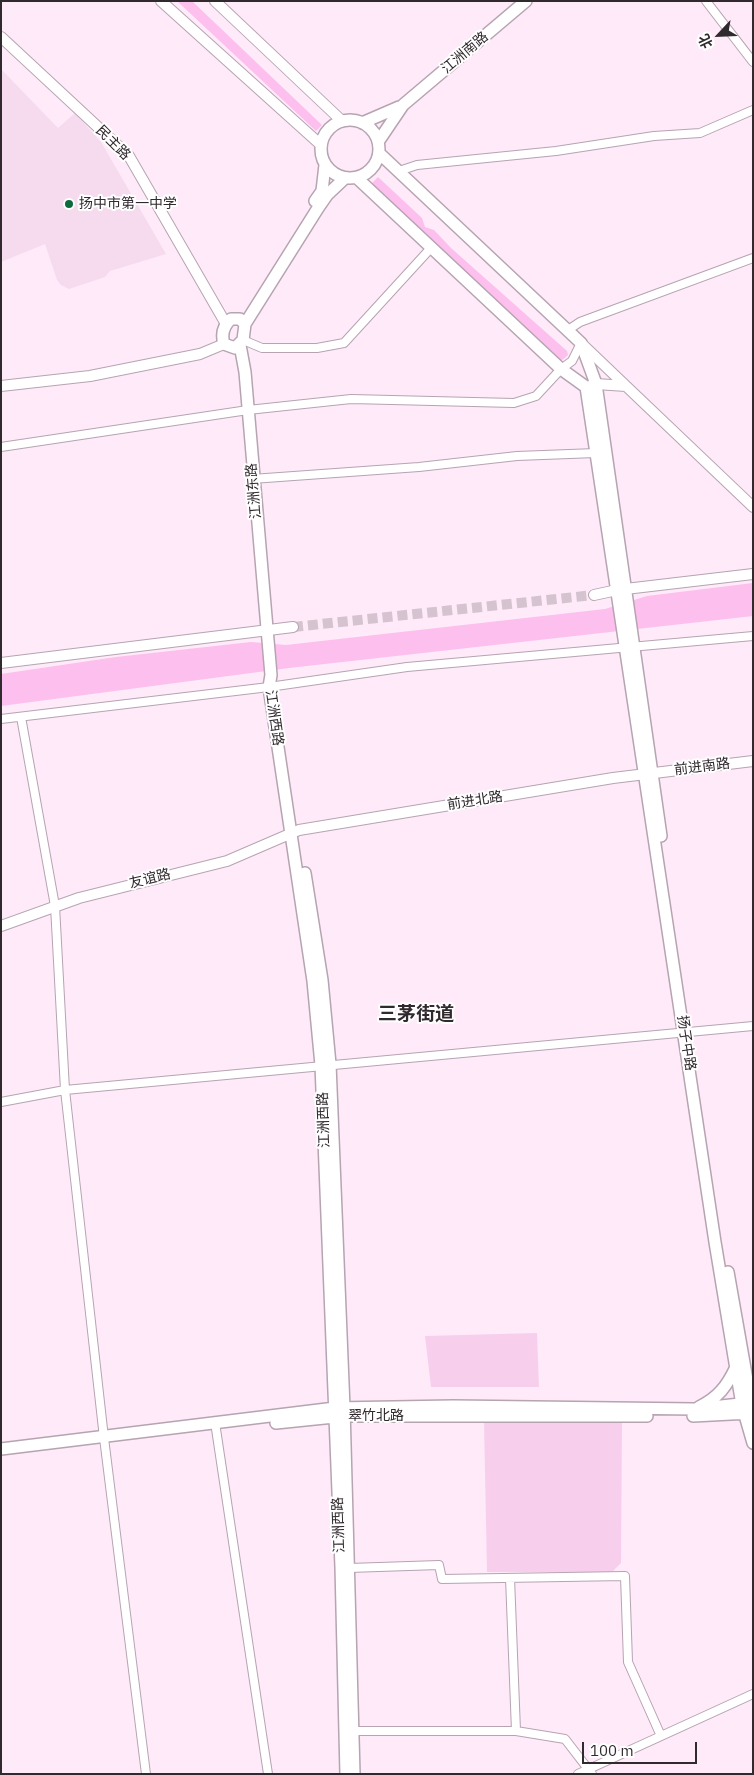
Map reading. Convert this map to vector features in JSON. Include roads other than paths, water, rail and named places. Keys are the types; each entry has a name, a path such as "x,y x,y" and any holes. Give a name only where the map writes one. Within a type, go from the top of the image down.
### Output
{"main road":[{"name":"江洲南路","path":"403,105 526,1"},
{"path":"242,321 231,319 226,324 222,337 224,344 235,348 242,342 242,321 322,191 325,165 321,145 326,132 342,121 362,123 403,105"},
{"path":"242,321 322,202 351,178 372,168 378,147 403,105"},
{"path":"362,123 372,131 378,147 399,171 581,343 591,386 622,594"},
{"path":"325,165 334,174 351,178 561,369 591,386"},
{"name":"江洲东路","path":"242,342 252,478 271,674"},
{"path":"591,386 596,453 622,594"},
{"name":"扬子中路","path":"622,594 688,1032 750,1409 753,1443"},
{"name":"江洲西路","path":"271,674 295,831 322,980 340,1412 349,1568 354,1774"},
{"name":"扬子中路","path":"688,1032 736,1367 750,1409"},
{"path":"694,1409 718,1396 728,1383 736,1367"},
{"name":"翠竹北路","path":"1,1456 340,1412 453,1406 750,1409"},
{"name":"翠竹北路","path":"1,1450 216,1429 340,1412 750,1409"},
{"name":"江洲西路","path":"340,1412 346,1774"}],"street":[{"path":"161,1 321,145"},
{"path":"215,1 342,121"},
{"path":"706,1 753,62"},
{"name":"民主路","path":"1,37 129,156 226,324"},
{"path":"399,171 417,165 556,151 654,136 700,133 753,110"},
{"path":"242,342 262,348 318,348 344,343 430,249"},
{"path":"568,330 580,322 753,258"},
{"path":"1,447 248,410 351,399 514,403 536,396 561,369 572,361 581,343 753,507"},
{"path":"1,386 90,376 200,354 224,344"},
{"path":"591,386 626,386"},
{"path":"252,478 419,467 517,456 596,453"},
{"path":"594,595 622,594 753,574"},
{"path":"1,663 266,634 293,627"},
{"path":"1,719 272,687 407,667 630,644 753,636"},
{"path":"21,717 55,906 65,1090 105,1441 146,1774"},
{"name":"前进南路","path":"648,774 753,761"},
{"name":"前进北路","path":"295,831 648,774"},
{"name":"友谊路","path":"1,926 79,898 227,861 295,831"},
{"path":"1,1102 65,1090 326,1064 753,1026"},
{"path":"216,1429 268,1774"},
{"path":"349,1568 439,1565 442,1579 624,1576 628,1662 661,1736"},
{"path":"510,1578 516,1731"},
{"path":"578,1774 591,1771 661,1736 753,1694"},
{"path":"354,1731 516,1731 566,1739 591,1771"}],"tunnel":[{"path":"293,627 594,595"}],"place":[{"name":"扬中市第一中学","path":"69,204"}],"district":[{"name":"三茅街道","path":"416,1015"}]}
